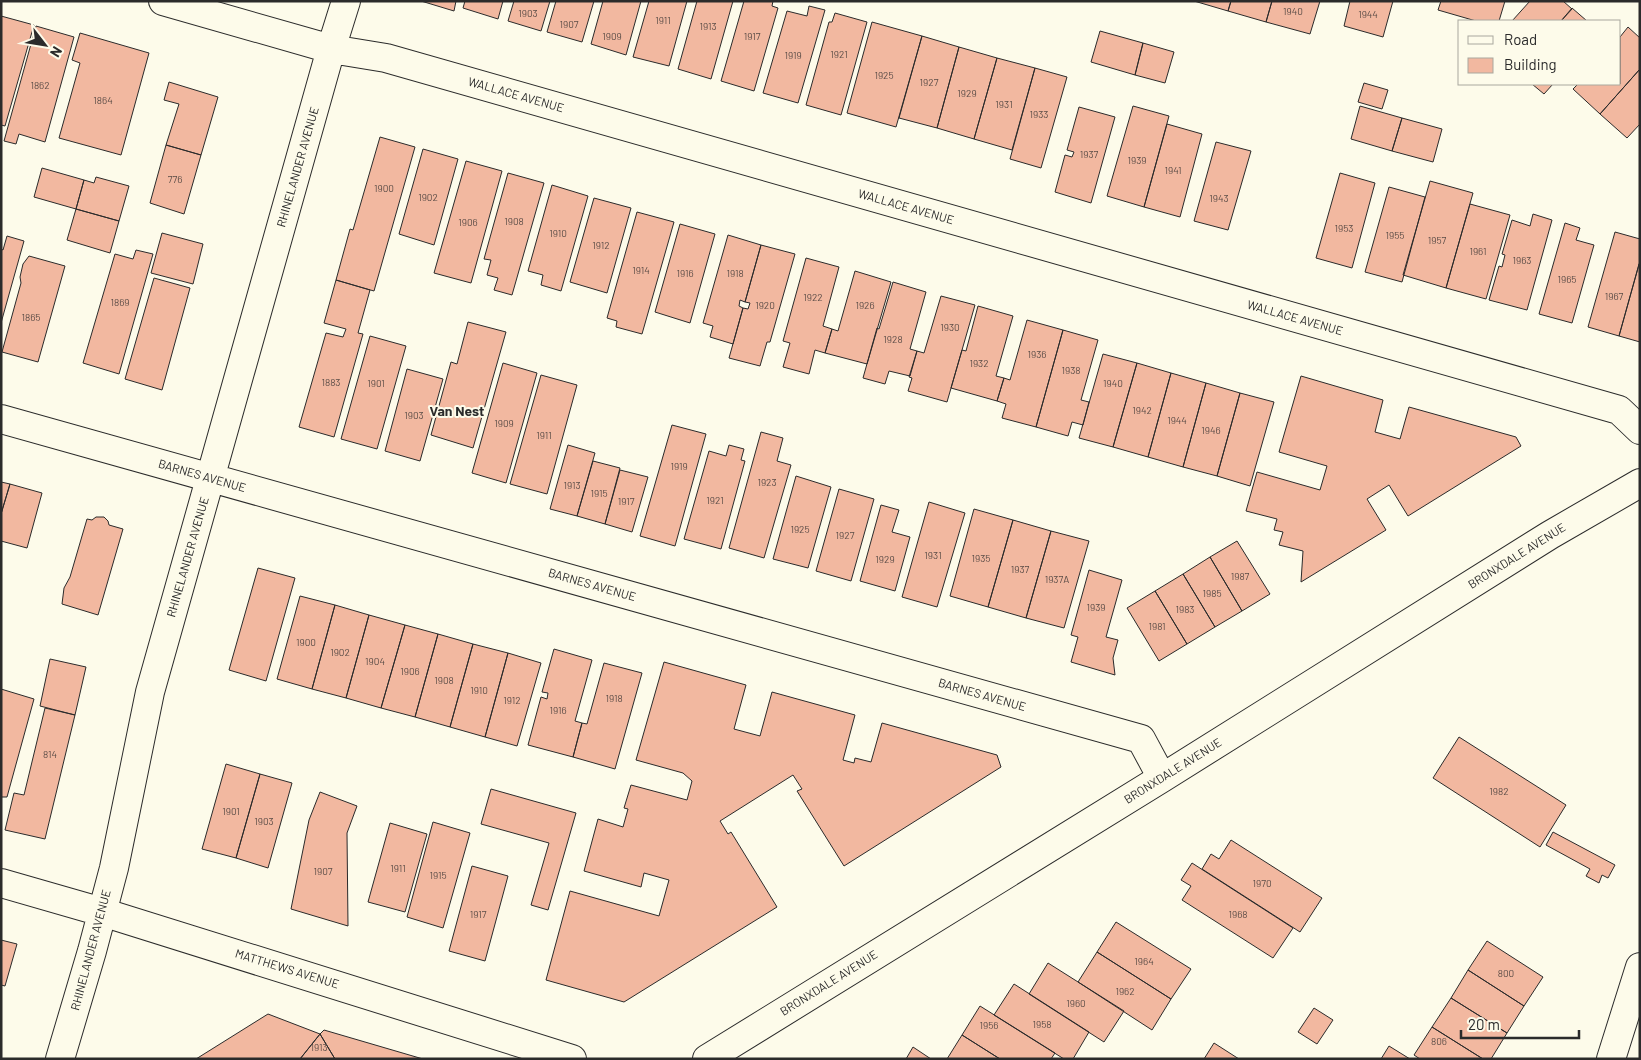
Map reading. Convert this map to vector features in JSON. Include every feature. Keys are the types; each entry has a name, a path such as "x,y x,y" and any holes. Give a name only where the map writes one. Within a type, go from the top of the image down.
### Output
{"street":[{"name":"WALLACE AVENUE","path":"163,1 331,49 386,58 1619,410 1640,430"},
{"name":"RHINELANDER AVENUE","path":"60,1059 114,868 150,692 346,1"},
{"name":"BARNES AVENUE","path":"1,419 1141,739 1162,778"},
{"name":"BRONXDALE AVENUE","path":"707,1059 1162,778 1542,540 1640,483"},
{"name":"MATTHEWS AVENUE","path":"1,883 102,912 572,1059"},
{"path":"1611,1059 1640,967"}],"building":[{"path":"421,1 456,1 454,11"},
{"path":"465,1 503,1 498,19 463,8"},
{"path":"514,1 550,1 541,31 508,21"},
{"path":"556,1 594,1 582,42 547,32"},
{"path":"603,1 641,1 626,55 591,44"},
{"path":"649,1 687,1 669,66 633,57"},
{"path":"697,1 733,1 711,79 678,69"},
{"path":"744,1 773,1 772,6 778,8 754,91 721,81"},
{"path":"1194,1 1231,1 1228,11"},
{"path":"1231,1 1272,1 1266,22 1228,11"},
{"path":"1272,1 1320,1 1310,34 1266,22"},
{"path":"1350,1 1393,1 1383,37 1344,26"},
{"path":"1441,1 1505,1 1499,20 1473,20 1438,10"},
{"path":"1530,1 1563,1 1572,9 1562,20 1513,20"},
{"path":"809,6 825,10 798,103 763,93 787,11 807,16"},
{"path":"1572,8 1586,20 1562,20"},
{"path":"835,13 867,22 841,115 806,105 829,22 832,22"},
{"path":"1,16 34,25 5,126 1,125"},
{"path":"872,22 922,36 896,127 847,113"},
{"path":"36,26 74,37 45,142 19,134 16,144 4,141"},
{"path":"1628,27 1640,38 1640,69 1600,114 1573,89 1577,85 1621,85 1621,36"},
{"path":"1100,31 1143,43 1135,75 1091,62"},
{"path":"80,33 149,53 121,155 59,138 80,63 72,60"},
{"path":"922,36 959,47 937,128 899,118"},
{"path":"1143,43 1174,52 1165,83 1135,75"},
{"path":"959,47 997,58 974,139 937,128"},
{"path":"997,58 1035,68 1012,150 974,139"},
{"path":"1035,68 1067,77 1041,168 1010,159"},
{"path":"1640,69 1640,124 1627,138 1600,114"},
{"path":"169,82 218,97 201,155 166,145 179,104 164,100"},
{"path":"1364,83 1388,90 1382,109 1358,102"},
{"path":"1533,85 1552,85 1544,94"},
{"path":"1133,106 1169,116 1144,207 1107,196"},
{"path":"1360,106 1402,118 1392,151 1351,139"},
{"path":"1079,107 1115,117 1091,203 1055,192 1065,155 1072,157 1074,152 1067,150"},
{"path":"1402,118 1442,129 1433,162 1392,151"},
{"path":"1167,124 1202,134 1180,217 1144,207"},
{"path":"380,137 415,147 374,291 336,280 350,229 353,230"},
{"path":"1216,142 1251,151 1228,230 1194,221"},
{"path":"166,145 201,155 184,214 150,203"},
{"path":"423,149 458,159 434,245 399,234"},
{"path":"466,161 502,171 471,283 434,273"},
{"path":"42,168 84,180 76,209 34,197"},
{"path":"508,173 544,183 512,295 494,290 498,278 487,275 491,260 484,259"},
{"path":"1340,173 1375,183 1352,268 1316,258"},
{"path":"96,177 129,186 119,221 76,209 84,180 94,183"},
{"path":"1430,181 1473,193 1446,288 1403,275"},
{"path":"552,185 588,196 561,291 541,285 543,275 528,271"},
{"path":"1389,187 1425,197 1402,282 1365,272"},
{"path":"594,198 631,208 607,293 570,282"},
{"path":"1470,204 1510,215 1486,299 1446,288"},
{"path":"76,209 119,221 110,253 67,240"},
{"path":"637,212 674,222 642,334 616,327 617,321 607,318"},
{"path":"1533,214 1552,220 1527,310 1489,300 1499,266 1502,267 1505,255 1502,254 1512,220 1530,226"},
{"path":"1565,223 1580,228 1576,240 1594,245 1572,323 1539,314"},
{"path":"680,224 715,234 690,323 655,312"},
{"path":"1615,232 1640,239 1640,261 1619,336 1588,327"},
{"path":"162,233 203,244 193,284 151,273"},
{"path":"728,235 761,245 745,302 740,300 739,306 743,308 733,344 710,337 713,326 703,323"},
{"path":"7,236 24,241 1,323 1,249 3,250"},
{"path":"761,245 795,254 770,342 767,342 760,366 729,358 743,308 748,309 750,303 745,302"},
{"path":"136,250 153,254 119,374 83,363 115,254 133,259"},
{"path":"29,256 65,266 38,362 2,352 21,283 20,277 23,264"},
{"path":"806,258 839,267 823,326 832,329 825,353 815,350 809,374 783,367 790,343 783,341"},
{"path":"1640,264 1640,342 1619,336"},
{"path":"855,271 891,282 867,364 825,353 832,329 838,331"},
{"path":"154,278 190,288 162,390 125,379"},
{"path":"336,280 370,290 358,333 363,334 334,437 299,427 326,333 343,337 346,329 324,323"},
{"path":"893,282 926,292 910,349 917,351 910,376 889,371 885,384 863,378 877,328 879,329"},
{"path":"941,296 975,305 947,402 908,391 912,378 909,377 917,351 924,353"},
{"path":"978,306 1013,316 996,376 1004,378 997,401 951,388 962,350 966,351"},
{"path":"1027,320 1063,330 1036,427 1002,418 1006,404 997,401 1004,378 1010,380"},
{"path":"468,322 506,332 473,448 431,435 451,362 457,364"},
{"path":"1063,330 1098,340 1081,400 1089,402 1083,425 1072,422 1068,436 1036,427"},
{"path":"370,336 406,346 377,449 341,439"},
{"path":"1103,354 1137,363 1113,447 1079,438"},
{"path":"503,363 537,373 506,483 472,473"},
{"path":"1137,363 1171,373 1148,457 1113,447"},
{"path":"407,369 443,379 420,461 385,451"},
{"path":"1171,373 1206,383 1183,467 1148,457"},
{"path":"541,375 577,385 547,494 510,484"},
{"path":"1301,376 1383,400 1375,432 1400,439 1409,407 1516,437 1521,446 1408,516 1389,485 1367,499 1386,530 1301,582 1303,551 1279,545 1283,532 1274,530 1277,519 1246,511 1257,472 1320,490 1327,466 1279,452"},
{"path":"1206,383 1240,393 1217,476 1183,467"},
{"path":"1240,393 1274,402 1250,486 1217,476"},
{"path":"672,425 706,434 675,546 640,536"},
{"path":"761,432 783,438 777,461 791,465 764,558 729,548"},
{"path":"568,445 595,453 577,516 550,509"},
{"path":"729,445 744,449 741,460 745,461 721,549 684,539 709,451 726,456"},
{"path":"593,461 620,468 605,524 577,516"},
{"path":"620,470 648,477 632,532 605,524"},
{"path":"796,476 831,487 808,568 773,559"},
{"path":"1,482 10,484 1,514"},
{"path":"10,484 42,493 27,548 1,541 1,514"},
{"path":"839,489 874,499 851,581 816,571"},
{"path":"929,502 965,513 937,607 902,597"},
{"path":"881,505 899,510 892,532 910,537 895,591 860,581"},
{"path":"974,509 1013,520 988,607 950,596"},
{"path":"96,517 104,517 109,525 123,529 98,615 62,604 64,588 70,577 87,519 92,520"},
{"path":"1013,520 1051,531 1026,618 988,607"},
{"path":"1051,531 1089,541 1064,628 1026,618"},
{"path":"1237,541 1270,594 1242,611 1210,557"},
{"path":"1210,557 1242,611 1215,627 1183,574"},
{"path":"258,568 295,578 266,681 229,670"},
{"path":"1089,570 1122,580 1106,637 1118,640 1113,658 1115,675 1071,662 1078,637 1071,635"},
{"path":"1183,574 1215,627 1187,644 1155,591"},
{"path":"1155,591 1187,644 1159,661 1127,608"},
{"path":"300,596 335,605 312,689 277,679"},
{"path":"335,605 369,615 346,698 312,689"},
{"path":"369,615 405,625 381,708 346,698"},
{"path":"405,625 438,634 415,717 381,708"},
{"path":"438,634 473,644 450,727 415,717"},
{"path":"473,644 508,653 485,737 450,727"},
{"path":"554,649 592,660 575,721 582,723 573,757 528,745 541,697 547,699 548,693 542,692"},
{"path":"508,653 541,663 517,746 485,737"},
{"path":"50,659 86,667 75,715 40,706"},
{"path":"664,662 746,685 734,729 760,736 772,692 855,715 843,760 854,763 855,758 871,762 882,723 997,755 1001,767 844,866 797,791 802,789 793,775 720,821 728,834 731,832 777,907 624,1002 546,980 570,891 659,916 669,880 644,873 641,887 584,871 598,819 623,827 628,809 624,808 631,785 687,800 692,781 683,773 636,760"},
{"path":"604,663 642,673 615,769 573,757 582,723 587,724"},
{"path":"1,689 34,699 7,797 1,797"},
{"path":"45,708 75,715 45,839 5,830 14,793 24,795"},
{"path":"1459,737 1566,805 1540,847 1433,778"},
{"path":"226,764 260,774 236,858 202,849"},
{"path":"260,774 292,783 268,868 236,858"},
{"path":"491,789 576,813 548,910 531,905 549,843 481,824"},
{"path":"320,792 357,806 347,833 348,926 291,909 309,820"},
{"path":"433,822 470,833 443,928 407,917"},
{"path":"390,823 427,834 405,912 368,902"},
{"path":"1553,832 1615,865 1608,878 1602,875 1599,883 1586,876 1590,869 1546,845"},
{"path":"1231,840 1322,898 1300,932 1202,869 1211,854 1219,859"},
{"path":"1192,863 1293,928 1273,958 1182,900 1191,886 1181,880"},
{"path":"472,866 508,876 485,961 449,951"},
{"path":"1116,922 1191,969 1171,999 1097,952"},
{"path":"1,940 17,944 5,986 1,985"},
{"path":"1487,941 1543,977 1524,1006 1468,970"},
{"path":"1097,952 1171,999 1152,1030 1078,982"},
{"path":"1048,963 1124,1011 1104,1042 1029,994"},
{"path":"1468,970 1524,1006 1507,1033 1451,998"},
{"path":"1014,984 1089,1032 1073,1059 1064,1059 994,1015"},
{"path":"1451,998 1507,1033 1491,1059 1483,1059 1432,1027"},
{"path":"980,1006 1055,1053 1051,1059 1000,1059 962,1035"},
{"path":"1314,1008 1333,1020 1317,1044 1298,1032"},
{"path":"268,1014 320,1034 300,1059 196,1059"},
{"path":"1432,1027 1483,1059 1420,1059 1414,1055"},
{"path":"324,1030 423,1059 335,1059 320,1034"},
{"path":"320,1034 335,1059 300,1059"},
{"path":"962,1035 1000,1059 947,1059"},
{"path":"1214,1043 1239,1059 1204,1059"},
{"path":"1389,1046 1410,1059 1381,1059"},
{"path":"913,1047 931,1059 906,1059"}],"district":[{"name":"Van Nest","path":"457,411"}]}
